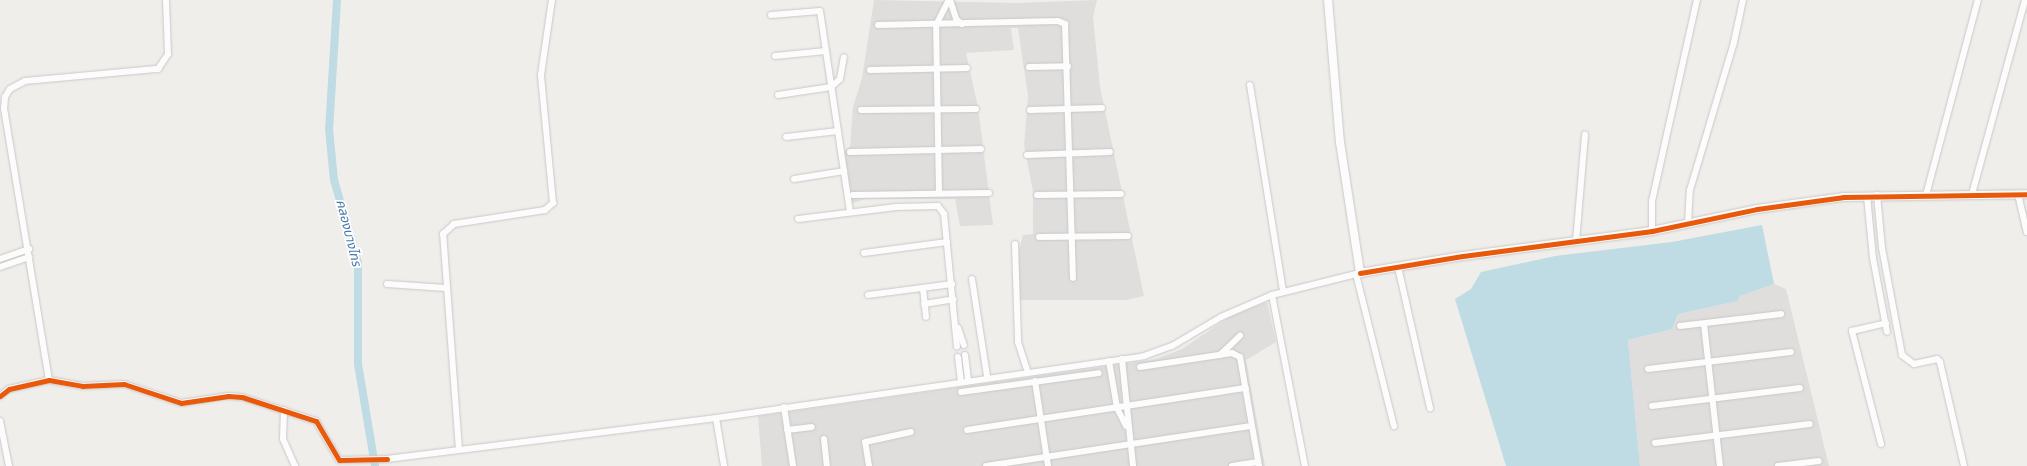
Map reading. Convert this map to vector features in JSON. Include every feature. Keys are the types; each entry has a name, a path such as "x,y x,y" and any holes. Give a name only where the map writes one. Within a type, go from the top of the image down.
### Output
{"street":[{"path":"49,380 29,257 29,249 4,109 7,93 17,84 38,79 158,69 168,54 166,0"},
{"path":"459,450 443,234 448,226 545,210 553,203 541,76 552,0"},
{"path":"949,0 956,19 963,24"},
{"path":"939,194 935,69 936,25 949,0"},
{"path":"1328,0 1329,36 1340,142 1358,274 1394,426"},
{"path":"1652,231 1652,201 1697,0"},
{"path":"1688,224 1690,190 1734,42 1743,0"},
{"path":"1926,195 1978,0"},
{"path":"1972,194 2025,0"},
{"path":"771,15 818,9 826,51 850,212"},
{"path":"878,25 1062,22 1067,29 1073,278"},
{"path":"776,56 826,51"},
{"path":"778,95 831,87 840,79 844,57"},
{"path":"1029,67 1068,66"},
{"path":"870,70 967,68"},
{"path":"1250,85 1283,291"},
{"path":"1030,110 1102,108"},
{"path":"861,110 976,109"},
{"path":"786,137 838,131"},
{"path":"1576,242 1585,134"},
{"path":"850,152 981,149"},
{"path":"1027,155 1110,152"},
{"path":"794,179 844,171"},
{"path":"853,195 989,193"},
{"path":"1036,195 1120,194"},
{"path":"2018,194 2027,232"},
{"path":"0,396 9,389 49,380 82,386 124,384 181,403 228,396 242,397 309,418 323,427 330,450 339,460 368,461 716,418 1027,370 1122,359 1160,351 1221,317 1283,291 1358,274 1398,267 1652,231 1757,209 1877,195 2027,194"},
{"path":"1877,195 1882,248 1902,355 1914,364 1937,359 1940,362 1964,466"},
{"path":"1867,196 1873,258 1887,332"},
{"path":"798,219 850,212 938,206 944,214 946,242 958,328 957,346"},
{"path":"1039,237 1128,236"},
{"path":"864,253 946,242"},
{"path":"1015,244 1018,342 1027,370"},
{"path":"0,259 29,249"},
{"path":"0,267 29,257"},
{"path":"1398,267 1430,408"},
{"path":"972,279 987,376"},
{"path":"387,284 446,288"},
{"path":"868,295 952,284"},
{"path":"922,288 926,317"},
{"path":"1272,295 1305,466"},
{"path":"924,304 954,299"},
{"path":"1680,326 1781,314"},
{"path":"1881,444 1852,331 1886,323"},
{"path":"1704,324 1720,466"},
{"path":"958,328 964,345"},
{"path":"1220,356 1240,336"},
{"path":"1648,370 1791,352"},
{"path":"1140,367 1232,353 1240,356 1258,464 1232,466"},
{"path":"965,355 968,379"},
{"path":"958,357 961,380"},
{"path":"1122,359 1128,406 1126,426 1133,466"},
{"path":"1109,361 1117,408 1126,426"},
{"path":"961,392 1099,373"},
{"path":"1036,381 1048,466"},
{"path":"967,430 1246,388"},
{"path":"1652,406 1800,388"},
{"path":"784,407 793,466"},
{"path":"284,410 283,438 295,466"},
{"path":"716,418 724,466"},
{"path":"0,421 9,466"},
{"path":"1655,443 1810,424"},
{"path":"986,466 1251,426"},
{"path":"787,430 812,427"},
{"path":"869,466 865,442 911,432"},
{"path":"824,439 827,466"},
{"path":"1778,466 1819,461"}],"shaded area":[{"path":"874,0 1016,3 1097,0 1093,17 1100,87 1144,296 1126,300 1020,300 1017,258 1023,235 1033,234 1033,192 1024,145 1028,96 1018,28 1011,28 1014,50 966,53 978,107 993,225 960,226 955,199 865,199 850,204 842,152 850,147 853,107 862,78"},
{"path":"1774,284 1786,289 1829,466 1640,466 1628,340 1672,329 1678,314 1738,301 1740,296"},
{"path":"1267,302 1276,342 1246,360 1265,466 762,466 758,416 1156,359 1182,349 1235,313"}],"water":[{"path":"1762,225 1774,284 1740,296 1738,301 1678,314 1672,329 1628,340 1640,466 1506,466 1455,299 1471,289 1481,272 1555,256 1672,242"}],"waterway":[{"name":"คลองบางไทร","path":"337,0 329,129 334,180 358,263 358,364 375,466"}],"cycle path":[{"path":"1360,273 1463,256 1652,231 1757,209 1844,197 2027,194"},
{"path":"0,396 9,389 49,380 82,386 124,384 181,403 228,396 242,397 316,421 339,460 387,459"}]}
